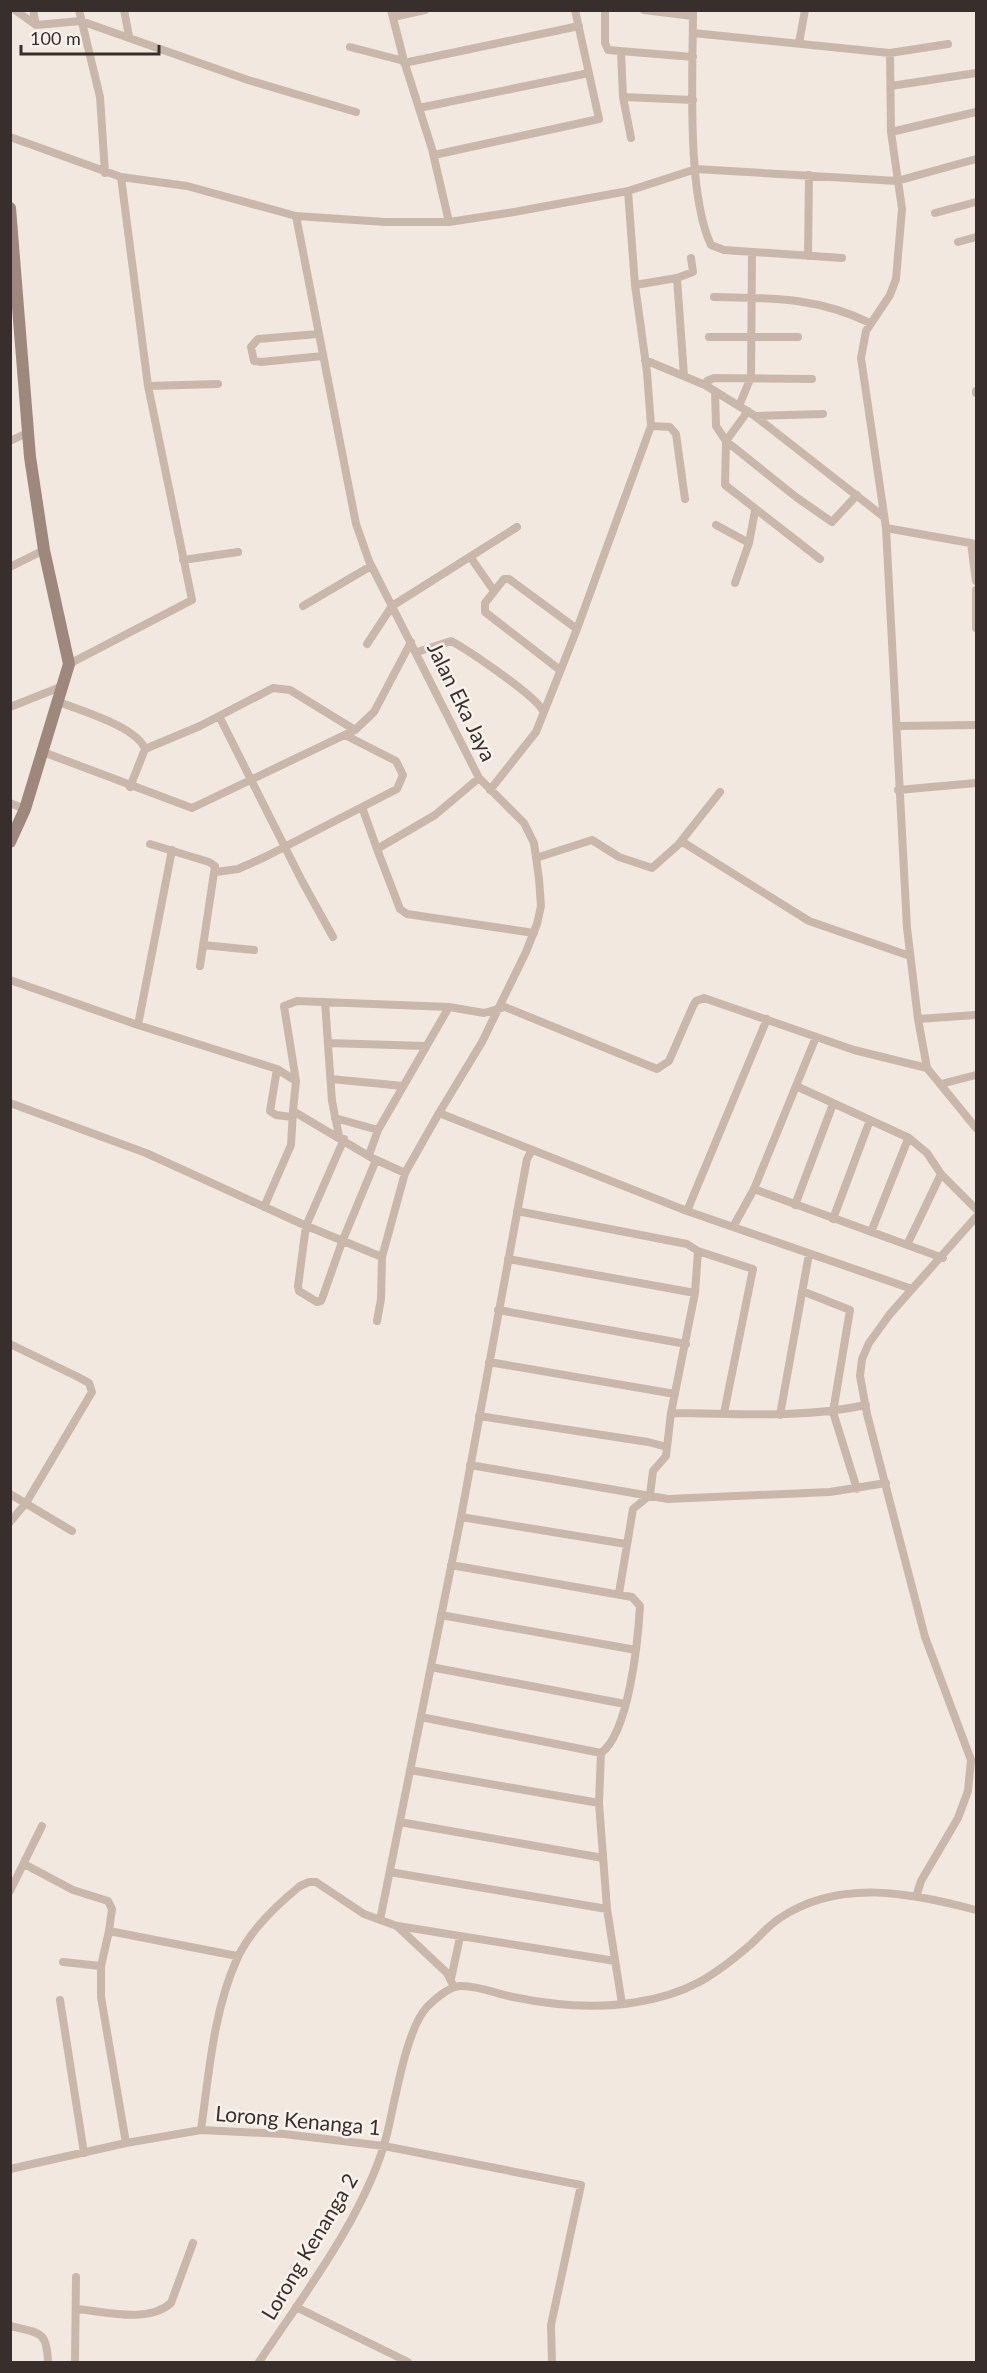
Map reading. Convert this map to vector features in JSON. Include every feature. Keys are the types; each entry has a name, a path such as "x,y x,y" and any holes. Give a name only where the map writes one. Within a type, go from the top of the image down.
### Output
{"street":[{"path":"15,10 36,25 81,21 129,36 248,80 356,112"},
{"path":"33,10 36,25"},
{"path":"79,10 100,97 105,173"},
{"path":"124,10 129,36"},
{"path":"425,10 392,14 404,62 434,155 449,222"},
{"path":"434,155 599,119 575,10"},
{"path":"605,10 605,47 608,50 693,57"},
{"path":"645,10 693,13 696,169 703,214 711,245 715,249 752,253 842,258"},
{"path":"799,43 805,10"},
{"path":"350,47 404,62 579,26"},
{"path":"693,33 890,53 948,44"},
{"path":"621,52 623,97 631,138"},
{"path":"890,53 891,132 902,209 896,279 890,295 866,331 861,358 886,528 898,726 898,790 910,956 918,1019 927,1068 976,1128"},
{"path":"419,108 589,73"},
{"path":"891,86 976,73"},
{"path":"623,97 693,100"},
{"path":"891,132 976,112"},
{"path":"10,136 121,177 188,186 296,216 384,222 449,222 628,191 696,169 897,181 976,162"},
{"path":"808,256 809,175"},
{"path":"69,664 192,600 148,386 121,177"},
{"path":"490,789 525,747 541,722 543,711 577,629 651,426 635,285 628,191"},
{"path":"934,213 976,202"},
{"path":"10,208 27,433 44,550 69,664 25,809 10,842"},
{"name":"Jalan Eka Jaya","path":"296,216 356,524 371,566 417,652 479,778 524,823 534,843 541,906 534,933 482,1042 405,1173 382,1257 381,1299 377,1321"},
{"path":"958,242 976,237"},
{"path":"739,406 751,377 752,253"},
{"path":"635,285 677,278 693,272 691,258"},
{"path":"677,278 684,376"},
{"path":"714,297 793,298 818,303 870,323"},
{"path":"318,334 258,339 251,346 251,357 254,361 261,362 323,356"},
{"path":"709,338 798,337"},
{"path":"645,360 716,391 751,413 884,517"},
{"path":"705,386 707,381 714,378 812,379"},
{"path":"148,386 218,384"},
{"path":"716,391 716,426 726,441 829,521 836,520 857,495"},
{"path":"820,559 755,511 725,485 726,441 751,413 823,414"},
{"path":"651,426 669,427 676,434 685,499"},
{"path":"10,441 27,433"},
{"path":"735,583 748,543 755,511"},
{"path":"716,525 748,543"},
{"path":"367,645 392,606 517,527"},
{"path":"886,528 974,543 976,581"},
{"path":"10,567 44,550"},
{"path":"183,560 238,552"},
{"path":"471,558 494,591"},
{"path":"303,606 371,566"},
{"path":"560,670 485,612 485,603 504,579 509,579 577,629"},
{"path":"976,590 976,628"},
{"path":"417,652 451,641 531,698 543,711"},
{"path":"43,752 130,787 192,808 355,730 374,711 411,642"},
{"path":"10,707 63,686"},
{"path":"145,749 219,716 263,693 281,688 290,690 355,730"},
{"path":"57,701 129,731 142,740 145,749 130,787"},
{"path":"219,716 333,937"},
{"path":"898,726 976,725"},
{"path":"216,872 238,869 398,789 403,775 396,761 345,735"},
{"path":"377,849 435,815 479,778"},
{"path":"898,790 976,783"},
{"path":"536,858 592,840 620,857 652,868 681,841 720,792"},
{"path":"10,803 25,809"},
{"path":"362,807 400,909 407,914 534,933"},
{"path":"681,841 809,921 910,956"},
{"path":"150,844 209,862 215,866 216,872 200,966"},
{"path":"138,1025 172,850"},
{"path":"203,945 254,951"},
{"path":"10,980 138,1025 277,1069 296,1081"},
{"path":"264,1207 291,1144 296,1081 284,1006 297,1001 449,1007 484,1013 500,1006 657,1069 669,1061 696,1000 710,999 854,1050 927,1068"},
{"path":"325,1002 335,1118 342,1138 306,1226 298,1286 299,1291 317,1302 321,1301 323,1296 373,1157 378,1130 449,1007"},
{"path":"918,1019 976,1015"},
{"path":"687,1211 767,1019"},
{"path":"733,1227 754,1189 816,1037"},
{"path":"328,1043 425,1046"},
{"path":"277,1069 270,1111 276,1115 292,1114 342,1138 405,1173"},
{"path":"941,1084 976,1075"},
{"path":"331,1079 403,1086"},
{"path":"796,1086 908,1139 927,1153 941,1173 976,1209"},
{"path":"10,1103 146,1153 342,1242 382,1257"},
{"path":"795,1204 833,1104"},
{"path":"439,1113 687,1211 912,1288"},
{"path":"335,1118 378,1130"},
{"path":"833,1219 870,1120"},
{"path":"871,1232 908,1139"},
{"path":"380,1920 451,1565 527,1159 532,1150"},
{"path":"907,1245 941,1173"},
{"path":"754,1189 943,1257"},
{"path":"517,1211 687,1244 698,1251 753,1269 724,1413"},
{"path":"971,1760 925,1637 860,1376 862,1359 869,1343 912,1288 943,1257 976,1216"},
{"path":"619,1593 633,1509 652,1492 653,1471 664,1459 667,1447 671,1413 695,1293 698,1251"},
{"path":"780,1415 809,1254"},
{"path":"508,1259 695,1293"},
{"path":"802,1291 847,1307 851,1315 834,1412 857,1489"},
{"path":"498,1310 686,1344"},
{"path":"10,1522 26,1503 92,1392 89,1383 11,1344"},
{"path":"489,1362 675,1394"},
{"path":"671,1413 780,1415 834,1412 866,1406"},
{"path":"479,1416 640,1440 667,1447"},
{"path":"470,1465 668,1499 791,1495 857,1489 886,1483"},
{"path":"10,1494 72,1531"},
{"path":"460,1517 626,1544"},
{"path":"451,1565 619,1593 632,1597 640,1606 636,1650 625,1704 612,1742 601,1753 599,1803 607,1909 622,2004"},
{"path":"441,1615 636,1650"},
{"path":"431,1667 625,1704"},
{"path":"421,1717 601,1753"},
{"path":"917,1894 921,1881 958,1818 968,1791 971,1760 976,1750"},
{"path":"410,1770 599,1803"},
{"path":"400,1822 603,1858"},
{"path":"10,1891 26,1865 42,1826"},
{"path":"26,1865 73,1890 108,1901 112,1909 101,1966 101,1997 126,2143"},
{"path":"390,1872 607,1909"},
{"path":"201,2130 221,2002 237,1956 288,1896 309,1882 316,1882 364,1914 397,1926 615,1961"},
{"path":"397,1926 452,1983 557,2003 622,2004 692,1988 719,1971 779,1918 821,1898 867,1892 917,1894 976,1910"},
{"path":"109,1931 237,1956"},
{"path":"452,1983 460,1937"},
{"path":"63,1962 101,1966"},
{"name":"Lorong Kenanga 2","path":"259,2362 343,2232 380,2164 416,2019 452,1983"},
{"path":"60,2000 84,2153"},
{"name":"Lorong Kenanga 1","path":"10,2169 126,2143 201,2130 284,2134 384,2146 582,2186 551,2325 552,2362"},
{"path":"76,2309 141,2315 156,2313 164,2309 171,2303 194,2243"},
{"path":"75,2362 76,2277"},
{"path":"296,2307 408,2362"},
{"path":"10,2326 40,2333 44,2337 48,2362"}]}
